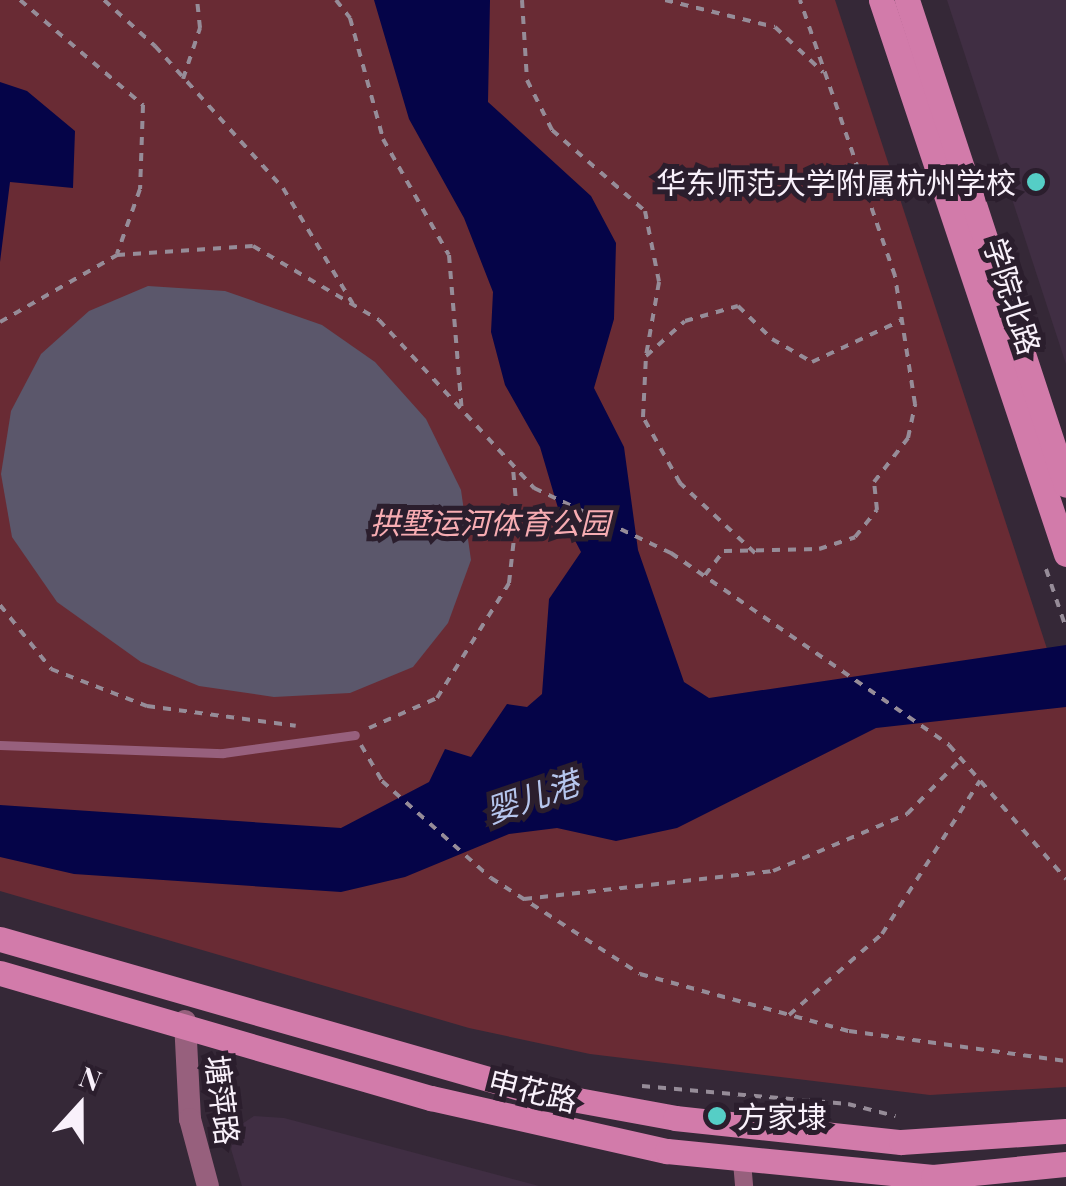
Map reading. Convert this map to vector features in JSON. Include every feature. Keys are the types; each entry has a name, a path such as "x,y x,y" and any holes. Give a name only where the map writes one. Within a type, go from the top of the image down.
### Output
{"main road":[{"name":"学院北路","path":"881,0 1066,554"},
{"name":"学院北路","path":"907,0 1066,485"},
{"name":"申花路","path":"0,939 534,1092 675,1118 902,1142 1066,1131"},
{"name":"申花路","path":"0,973 184,1022 503,1116 743,1174 933,1177 1066,1164"}],"street":[{"name":"塘萍路","path":"184,1022 190,1119 208,1186"}],"lane":[{"path":"0,745 223,753 354,735"}],"path":[{"path":"20,0 143,105 140,189 117,255"},
{"path":"104,0 283,188 356,307"},
{"path":"183,79 200,28 197,0"},
{"path":"336,0 350,18 383,139 449,255 462,414"},
{"path":"522,0 526,80 552,130 645,211 659,282 646,356 644,417 680,483 755,553"},
{"path":"665,0 776,27 826,76"},
{"path":"705,574 724,552 819,549 855,536 877,510 874,482 908,438 915,404 895,276 800,0"},
{"path":"0,322 117,255 254,246 379,320 534,488 671,553 705,574 949,745 1066,879"},
{"path":"646,356 685,321 738,306 772,339 812,362 903,319"},
{"path":"513,466 517,512 510,583 437,698 354,735 382,781 524,899 640,974 849,1031 1066,1062"},
{"path":"0,605 51,669 148,706 302,727"},
{"path":"524,899 773,871 908,814 962,758"},
{"path":"789,1015 882,934 982,780"},
{"path":"634,1086 848,1104 897,1117"}],"shaded area":[{"name":"华东师范大学附属杭州学校","path":"947,0 1066,0 1066,364"},
{"path":"254,1116 284,1118 539,1186 242,1186 231,1149 236,1128"}],"green space":[{"name":"拱墅运河体育公园","path":"0,0 835,0 1066,707 1066,1087 930,1095 590,1054 469,1028 0,891"}],"water":[{"name":"婴儿港","path":"374,0 490,0 488,102 591,196 616,243 614,319 594,388 624,447 638,550 684,682 709,698 1066,645 1066,707 876,728 677,828 616,841 557,828 509,834 405,877 341,892 74,874 0,857 0,805 341,828 429,782 445,749 471,757 507,704 527,707 542,694 549,599 581,552 558,508 540,447 505,385 491,332 493,292 464,218 409,119"},
{"path":"0,82 27,91 75,131 73,188 10,182 0,262"}],"building":[{"path":"148,286 225,291 322,325 375,362 426,419 461,490 471,560 448,623 413,667 350,693 274,697 199,686 141,662 57,602 12,537 1,474 11,411 41,354 89,311"}],"place":[{"name":"华东师范大学附属杭州学校","path":"1036,182"},
{"name":"方家埭","path":"717,1116"}]}
